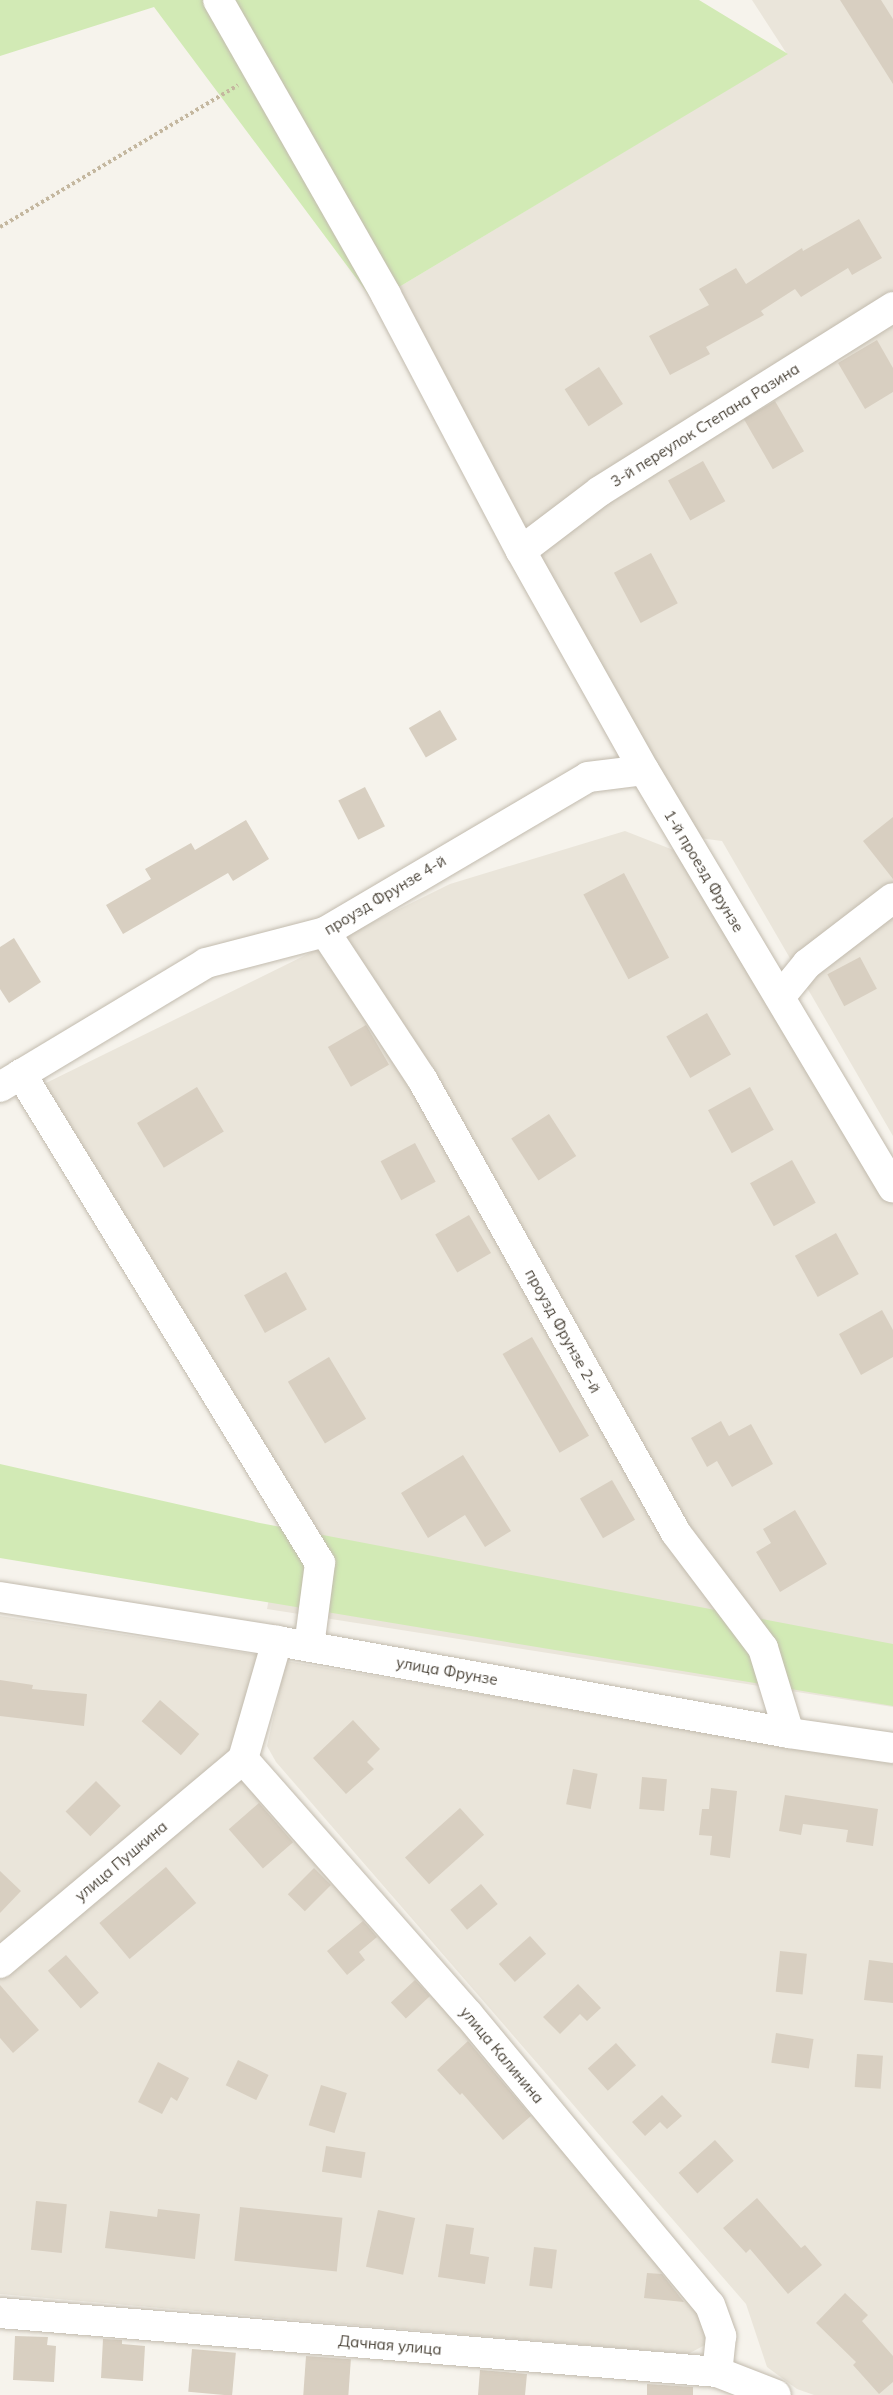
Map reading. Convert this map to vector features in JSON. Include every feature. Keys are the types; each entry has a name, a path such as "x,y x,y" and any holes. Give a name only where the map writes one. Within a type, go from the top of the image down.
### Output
{"street":[{"name":"1-й проезд Фрунзе","path":"218,0 386,295 521,551 644,770 893,1187"},
{"name":"3-й переулок Степана Разина","path":"521,551 600,491 893,307"},
{"name":"проузд Фрунзе 4-й","path":"10,1081 206,963 325,932 588,777 644,770"},
{"path":"780,997 807,964 893,898"},
{"name":"проузд Фрунзе 2-й","path":"325,932 422,1079 676,1533 763,1648 789,1733"},
{"path":"10,1081 320,1563 309,1646"},
{"name":"улица Фрунзе","path":"0,1597 309,1646 789,1733 893,1748"},
{"path":"243,1759 277,1641"},
{"name":"улица Пушкина","path":"0,1963 243,1759"},
{"name":"улица Калинина","path":"243,1759 468,2014 711,2305 721,2336 717,2372"},
{"name":"Дачная улица","path":"0,2313 717,2372 776,2395"}],"path":[{"path":"0,227 260,73"}],"shaded area":[{"path":"752,0 893,0 893,1136 722,841 677,835 374,302 787,54"},
{"path":"625,831 709,864 893,1190 893,1707 267,1609 289,1493 44,1084 450,884"},
{"path":"0,1616 266,1656 249,1743 0,1945"},
{"path":"286,1661 893,1764 893,2395 814,2395 797,2389 767,2367 746,2304 276,1762 267,1746"},
{"path":"239,1774 711,2302 705,2345 688,2354 0,2294 0,1975"}],"green space":[{"path":"0,0 699,0 788,54 374,302 154,7 0,56"},
{"path":"0,1464 260,1523 893,1644 893,1706 0,1558"}],"building":[{"path":"840,0 881,0 893,19 893,84"},
{"path":"859,219 882,258 852,275 848,268 801,297 795,289 761,311 764,315 706,347 710,354 670,375 649,336 709,305 699,289 736,268 746,284 802,248 803,251"},
{"path":"877,340 893,368 893,392 865,409 838,363"},
{"path":"599,367 623,404 589,426 565,389"},
{"path":"775,401 804,451 773,469 744,419"},
{"path":"703,461 725,501 690,521 668,480"},
{"path":"651,553 678,603 641,623 614,573"},
{"path":"440,710 457,739 426,757 409,728"},
{"path":"365,787 385,826 358,840 338,801"},
{"path":"893,817 893,879 863,841"},
{"path":"246,820 269,859 233,881 228,873 123,934 106,905 151,879 145,869 191,843 195,850"},
{"path":"624,873 669,958 628,979 583,895"},
{"path":"14,938 41,982 9,1003 0,989 0,947"},
{"path":"860,957 877,989 844,1006 827,974"},
{"path":"707,1013 731,1055 690,1078 666,1036"},
{"path":"366,1025 389,1065 351,1087 328,1047"},
{"path":"197,1087 224,1132 164,1168 137,1123"},
{"path":"750,1087 774,1130 732,1153 708,1110"},
{"path":"549,1114 576,1156 538,1180 511,1139"},
{"path":"415,1143 436,1182 401,1200 381,1161"},
{"path":"792,1160 816,1203 774,1226 750,1183"},
{"path":"469,1215 491,1253 457,1273 435,1234"},
{"path":"836,1233 859,1274 818,1297 795,1256"},
{"path":"286,1272 307,1310 265,1333 244,1295"},
{"path":"882,1310 893,1330 893,1357 861,1375 839,1334"},
{"path":"532,1337 589,1436 560,1453 503,1354"},
{"path":"329,1357 366,1419 325,1443 288,1382"},
{"path":"721,1421 729,1436 751,1424 773,1464 732,1487 717,1461 707,1467 691,1438"},
{"path":"463,1455 511,1531 485,1547 465,1515 428,1538 401,1493"},
{"path":"612,1480 635,1520 603,1538 580,1498"},
{"path":"795,1510 827,1564 780,1592 756,1552 771,1543 763,1529"},
{"path":"0,1680 33,1685 32,1689 87,1694 84,1726 0,1716"},
{"path":"160,1700 199,1734 181,1755 142,1721"},
{"path":"353,1720 380,1749 367,1762 374,1769 346,1794 313,1758"},
{"path":"573,1769 598,1774 591,1809 566,1804"},
{"path":"642,1777 667,1779 664,1811 639,1809"},
{"path":"96,1781 121,1806 90,1836 66,1811"},
{"path":"711,1788 737,1791 730,1858 710,1855 712,1836 699,1835 702,1809 709,1809"},
{"path":"785,1795 878,1809 873,1846 846,1842 848,1830 803,1824 801,1835 779,1831"},
{"path":"259,1803 293,1842 263,1868 229,1829"},
{"path":"460,1808 484,1835 429,1884 405,1858"},
{"path":"166,1867 196,1903 130,1959 99,1923"},
{"path":"314,1868 331,1885 305,1911 288,1894"},
{"path":"0,1871 21,1891 0,1913"},
{"path":"481,1884 498,1904 467,1930 450,1910"},
{"path":"363,1921 377,1937 359,1952 365,1960 347,1975 327,1951"},
{"path":"530,1936 546,1954 515,1982 499,1964"},
{"path":"780,1951 807,1954 803,1995 776,1992"},
{"path":"66,1955 99,1993 81,2008 48,1971"},
{"path":"869,1960 893,1963 893,2003 864,2000"},
{"path":"415,1980 430,1996 406,2019 391,2003"},
{"path":"578,1984 601,2008 587,2021 580,2014 560,2034 543,2017"},
{"path":"0,1985 39,2030 13,2053 0,2038"},
{"path":"776,2033 814,2039 809,2069 771,2063"},
{"path":"468,2041 531,2116 503,2140 462,2093 460,2095 437,2070"},
{"path":"616,2043 636,2065 608,2091 588,2068"},
{"path":"857,2054 883,2056 881,2089 855,2087"},
{"path":"238,2060 269,2075 256,2100 226,2085"},
{"path":"158,2062 189,2078 177,2101 171,2097 162,2114 138,2102"},
{"path":"321,2085 347,2093 335,2133 309,2125"},
{"path":"662,2095 682,2116 667,2129 660,2122 645,2136 632,2122"},
{"path":"715,2140 734,2161 697,2194 679,2173"},
{"path":"326,2146 366,2152 361,2178 322,2172"},
{"path":"757,2198 801,2248 805,2245 822,2265 788,2294 750,2249 746,2253 723,2228"},
{"path":"36,2201 67,2204 62,2253 31,2250"},
{"path":"240,2207 342,2218 337,2271 234,2261"},
{"path":"158,2209 200,2214 195,2259 105,2248 110,2211 157,2217"},
{"path":"378,2210 415,2218 403,2275 366,2267"},
{"path":"446,2224 474,2228 470,2254 489,2257 485,2284 438,2277"},
{"path":"534,2247 557,2250 552,2289 529,2286"},
{"path":"647,2273 662,2274 684,2302 644,2298"},
{"path":"845,2293 868,2315 862,2321 893,2356 893,2382 879,2394 853,2365 856,2362 816,2323"},
{"path":"15,2336 48,2337 47,2345 56,2346 54,2382 13,2380"},
{"path":"103,2339 122,2340 122,2344 145,2346 143,2381 101,2378"},
{"path":"192,2349 236,2353 232,2395 188,2392"},
{"path":"306,2356 351,2359 348,2395 303,2395"},
{"path":"480,2370 527,2374 525,2395 478,2395"},
{"path":"647,2384 693,2387 693,2395 647,2395"}]}
